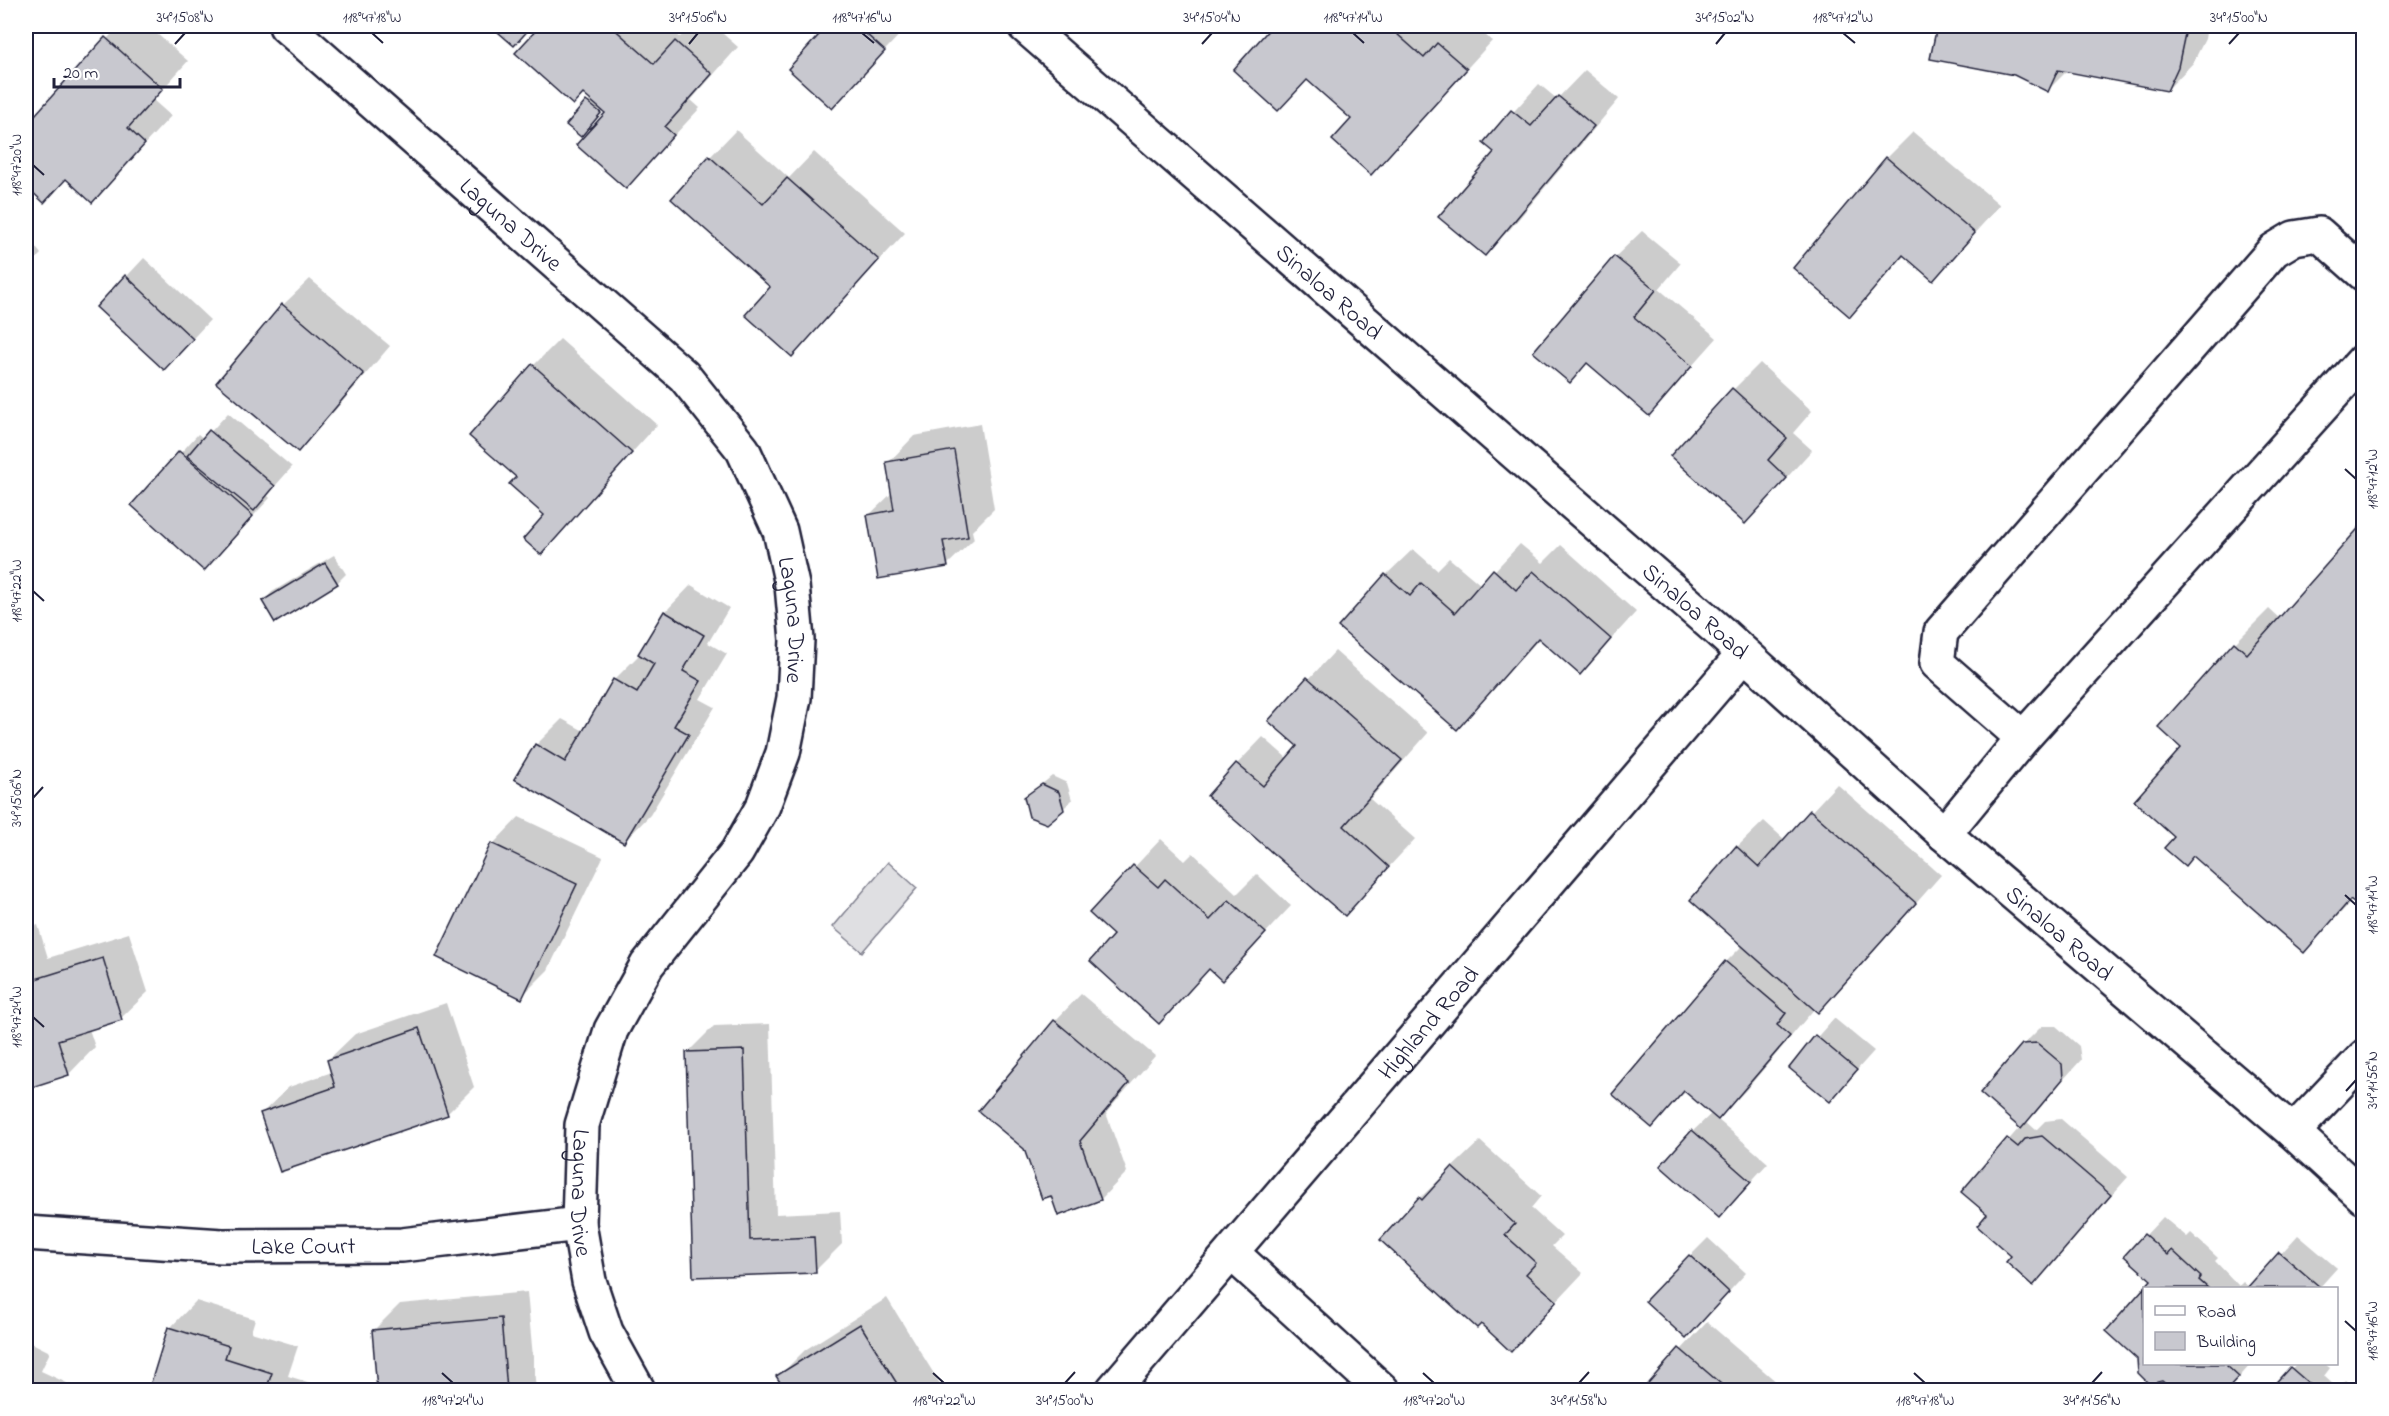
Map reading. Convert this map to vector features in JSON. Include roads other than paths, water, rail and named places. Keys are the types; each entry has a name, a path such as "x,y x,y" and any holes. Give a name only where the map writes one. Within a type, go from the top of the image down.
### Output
{"street":[{"name":"Laguna Drive","path":"286,26 684,376 743,450 780,531 792,585 797,640 794,698 783,753 763,806 737,852 647,965 611,1030 582,1125 579,1224 589,1281 606,1332 638,1390"},
{"name":"Sinaloa Road","path":"1025,26 1744,654 1944,834 2293,1132 2364,1197"},
{"path":"2023,738 1937,663 1941,632 2274,250 2294,238 2319,234 2364,273"},
{"path":"1944,834 2023,738 2364,360"},
{"name":"Highland Road","path":"1113,1390 1744,654"},
{"path":"2293,1132 2364,1056"},
{"name":"Lake Court","path":"26,1233 222,1246 402,1245 579,1224"},
{"path":"1232,1253 1382,1390"}]}
